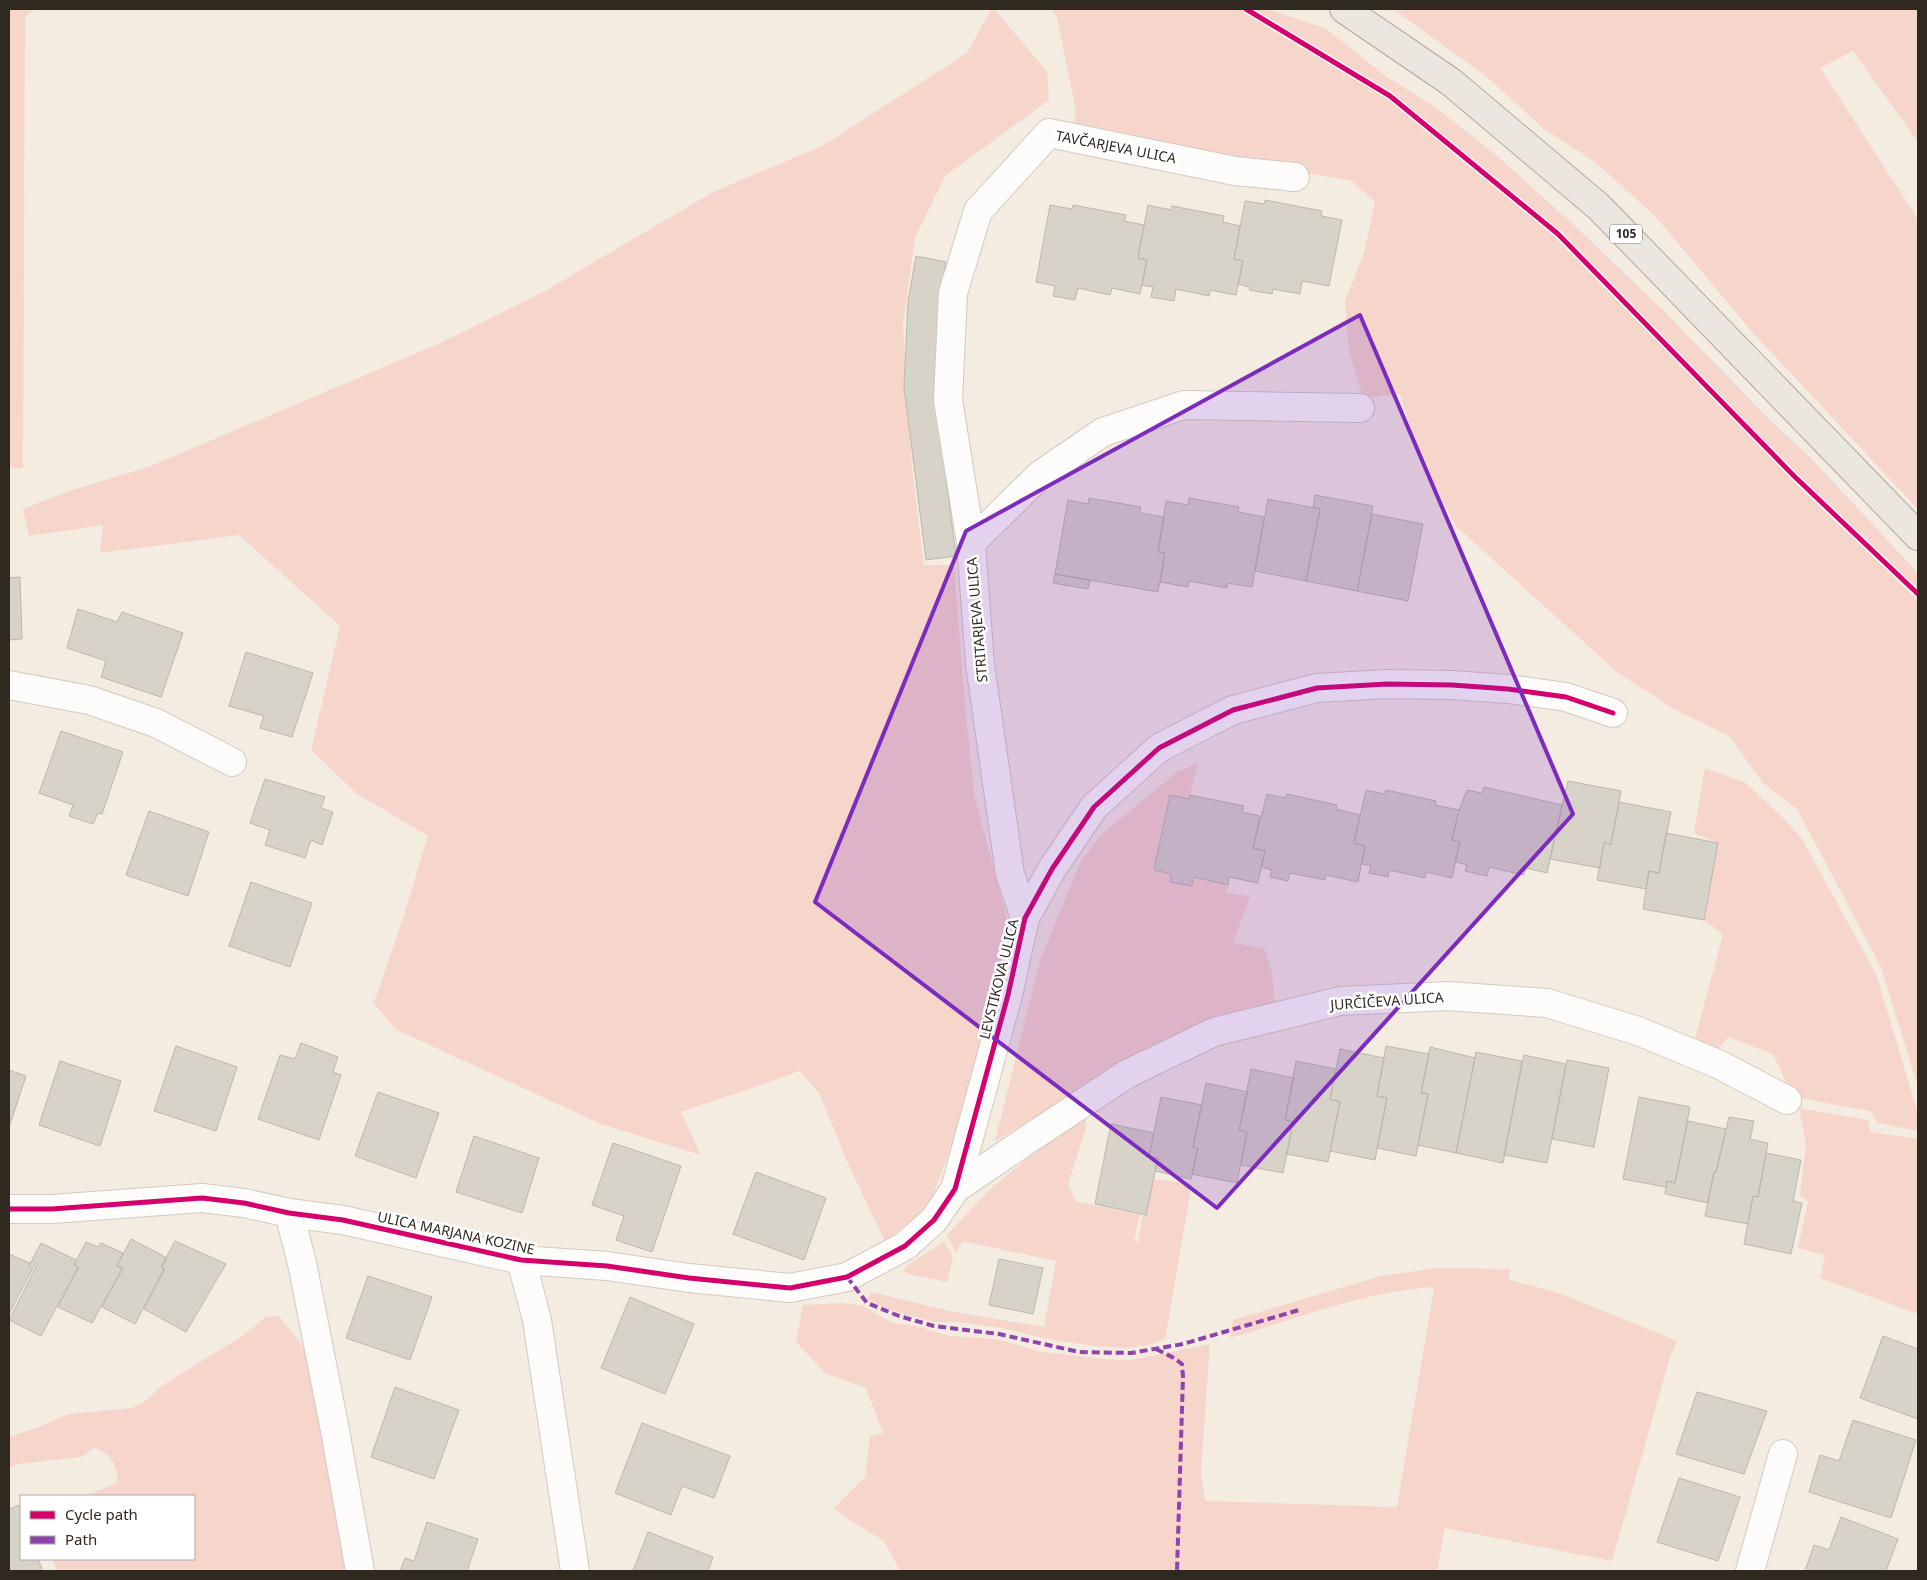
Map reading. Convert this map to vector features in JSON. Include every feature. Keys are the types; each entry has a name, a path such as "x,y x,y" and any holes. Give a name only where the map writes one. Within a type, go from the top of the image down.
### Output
{"main road":[{"name":"105","path":"1344,9 1451,82 1599,207 1918,536"}],"street":[{"name":"TAVČARJEVA ULICA","path":"971,543 948,400 953,293 978,212 1049,133 1235,171 1295,177"},
{"name":"STRITARJEVA ULICA","path":"1026,918 1010,874 980,664 971,543 1040,475 1103,432 1184,405 1360,408"},
{"name":"LEVSTIKOVA ULICA","path":"955,1189 1008,995 1026,918 1052,868 1094,807 1159,748 1233,710 1317,688 1387,684 1452,685 1508,689 1566,696 1613,713"},
{"path":"9,685 88,700 156,723 232,762"},
{"name":"JURČIČEVA ULICA","path":"955,1189 1128,1074 1214,1032 1340,1001 1448,996 1547,1003 1647,1035 1718,1064 1787,1100"},
{"name":"ULICA MARJANA KOZINE","path":"9,1209 52,1209 202,1198 244,1202 289,1213 343,1220 521,1260 607,1266 689,1278 790,1288 847,1277 905,1246 934,1220 955,1189"},
{"path":"289,1213 302,1263 360,1571"},
{"name":"ULICA MARJANA KOZINE","path":"521,1260 537,1320 575,1571"},
{"path":"1750,1571 1783,1454"}],"highlighted area":[{"path":"1360,315 1573,814 1217,1208 815,902 966,531"}],"shaded area":[{"path":"9,9 35,9 25,17 23,468 14,469 9,464"},
{"path":"991,9 994,9 1047,71 1049,100 945,176 915,238 903,325 912,467 924,565 954,565 974,794 1007,919 1003,953 990,995 974,1072 954,1139 933,1195 920,1214 885,1241 849,1166 819,1093 799,1071 681,1112 701,1155 601,1124 395,1029 374,1003 428,836 356,793 311,750 340,626 239,535 100,553 103,525 29,536 23,509 66,492 151,466 438,344 545,291 713,192 822,146 967,53"},
{"path":"1052,9 1268,9 1325,28 1387,77 1434,106 1496,155 1575,226 1666,313 1770,420 1810,457 1918,573 1918,1087 1881,967 1797,809 1763,783 1729,736 1674,709 1618,673 1456,526 1420,459 1400,394 1363,398 1349,351 1345,301 1364,253 1375,202 1352,181 1073,132 1076,111 1057,18"},
{"path":"1393,9 1918,9 1918,142 1853,51 1820,68 1918,219 1918,509 1754,334 1655,216 1595,162 1543,128 1487,77"},
{"path":"1198,763 1189,799 1170,795 1154,870 1171,874 1170,882 1192,886 1194,877 1228,885 1226,893 1250,896 1233,943 1264,948 1272,973 1275,1007 1133,1061 995,1141 1040,960 1081,861 1102,834 1177,772"},
{"path":"1705,768 1746,783 1802,839 1876,974 1918,1113 1918,1131 1878,1123 1870,1111 1793,1097 1773,1054 1728,1037 1712,1057 1692,1050 1723,934 1704,920 1718,843 1694,833"},
{"path":"1799,1108 1868,1120 1870,1132 1918,1139 1918,1314 1820,1278 1825,1255 1798,1248 1808,1201 1800,1196 1806,1145"},
{"path":"1086,1116 1086,1128 1068,1185 1077,1202 1140,1214 1134,1241 1138,1242 1143,1214 1146,1214 1153,1179 1192,1184 1165,1339 1143,1346 1125,1348 1092,1346 1042,1338 1002,1328 958,1322 935,1322 899,1313 867,1300 871,1292 954,1312 1044,1327 1056,1261 962,1241 956,1253 947,1235 988,1191 1028,1158"},
{"path":"944,1241 953,1257 947,1282 903,1271 907,1266"},
{"path":"1436,1268 1511,1269 1508,1279 1564,1295 1677,1341 1670,1357 1612,1561 1445,1528 1437,1571 900,1571 884,1541 833,1509 865,1477 870,1436 883,1433 866,1388 825,1373 796,1342 803,1305 843,1303 863,1306 891,1322 920,1327 949,1336 996,1339 1043,1352 1103,1359 1131,1360 1210,1344 1201,1472 1205,1501 1397,1507 1434,1287 1382,1294 1357,1300 1230,1338 1233,1320 1381,1276"},
{"path":"279,1316 306,1351 348,1571 57,1571 53,1560 195,1560 195,1495 88,1495 118,1482 112,1460 105,1453 94,1448 82,1457 17,1464 9,1469 9,1437 69,1414 132,1408 147,1400 160,1387 242,1336 266,1317"}],"building":[{"path":"1265,200 1322,211 1321,216 1342,220 1329,286 1302,281 1300,294 1273,289 1272,294 1249,290 1250,287 1238,284 1243,261 1234,259 1245,201 1264,204"},
{"path":"1050,205 1072,209 1073,205 1126,215 1124,221 1144,225 1138,258 1147,260 1140,294 1112,288 1110,295 1078,288 1075,300 1053,296 1055,286 1036,282"},
{"path":"1148,205 1171,210 1172,206 1224,216 1223,222 1240,226 1234,259 1243,261 1236,295 1210,290 1209,296 1176,289 1174,301 1151,297 1153,287 1142,285 1147,260 1138,258"},
{"path":"916,256 946,262 939,306 934,385 956,556 926,560 904,387 908,301"},
{"path":"1315,495 1373,506 1357,591 1306,581 1320,509 1313,508"},
{"path":"1089,498 1141,507 1140,513 1164,517 1158,552 1165,553 1158,592 1055,574 1068,500 1088,504"},
{"path":"1189,498 1239,507 1238,512 1264,517 1252,587 1228,583 1227,588 1189,581 1188,587 1160,582 1165,553 1158,552 1166,501 1188,505"},
{"path":"1268,499 1320,509 1306,581 1255,571"},
{"path":"1372,514 1423,524 1408,601 1357,591"},
{"path":"1055,574 1090,580 1088,589 1053,583"},
{"path":"20,577 22,639 9,640 9,578"},
{"path":"78,609 117,622 122,612 183,633 161,697 101,677 106,661 67,648"},
{"path":"246,652 313,673 292,737 260,728 264,716 229,706"},
{"path":"61,731 123,752 102,814 98,813 93,824 69,816 73,805 39,793"},
{"path":"265,779 325,797 321,808 333,812 322,845 311,840 305,858 265,845 270,830 250,823"},
{"path":"1568,781 1621,791 1611,844 1604,843 1600,868 1550,859"},
{"path":"1484,787 1562,805 1547,873 1526,868 1524,875 1489,867 1487,876 1465,871 1467,865 1455,862 1460,842 1452,840 1459,810 1467,790 1482,793"},
{"path":"1366,790 1384,794 1386,790 1436,801 1435,805 1459,810 1452,840 1460,842 1452,878 1426,872 1425,878 1389,870 1388,877 1369,873 1371,866 1362,864 1365,846 1354,843"},
{"path":"1267,794 1285,798 1287,794 1337,805 1336,809 1360,815 1354,843 1365,846 1358,882 1326,875 1325,880 1290,873 1288,881 1270,877 1272,870 1261,867 1265,851 1253,848"},
{"path":"1170,795 1189,799 1190,795 1244,806 1242,812 1260,816 1253,848 1265,851 1258,883 1229,877 1228,885 1194,877 1192,886 1170,882 1171,874 1154,870"},
{"path":"1619,802 1671,812 1659,873 1649,871 1646,889 1597,880 1604,843 1611,844"},
{"path":"149,811 209,832 188,896 126,875"},
{"path":"1666,833 1718,843 1704,920 1643,909 1649,871 1659,873"},
{"path":"251,882 312,903 290,967 229,946"},
{"path":"301,1043 338,1057 333,1072 341,1075 319,1140 258,1119 280,1055 295,1059"},
{"path":"176,1046 237,1067 216,1131 154,1111"},
{"path":"1386,1046 1429,1054 1421,1093 1428,1094 1416,1156 1377,1148 1387,1098 1377,1096"},
{"path":"1430,1047 1475,1058 1456,1153 1418,1145 1428,1094 1421,1093"},
{"path":"1340,1049 1384,1058 1377,1096 1387,1098 1375,1160 1330,1151 1340,1102 1330,1099"},
{"path":"1476,1052 1522,1061 1503,1163 1456,1153"},
{"path":"1524,1055 1566,1064 1547,1163 1504,1155"},
{"path":"1567,1060 1609,1068 1594,1147 1552,1139"},
{"path":"60,1061 121,1081 100,1146 39,1125"},
{"path":"1296,1061 1336,1069 1330,1099 1340,1102 1328,1162 1287,1154 1293,1122 1285,1120"},
{"path":"1251,1069 1294,1078 1285,1120 1293,1122 1283,1173 1241,1165 1247,1132 1239,1130"},
{"path":"9,1070 26,1076 9,1127"},
{"path":"1206,1083 1248,1092 1239,1130 1247,1132 1237,1183 1192,1174 1198,1148 1193,1147"},
{"path":"378,1092 439,1113 416,1178 355,1156"},
{"path":"1161,1097 1202,1105 1193,1147 1198,1148 1191,1179 1155,1171 1158,1158 1149,1157"},
{"path":"1639,1097 1690,1107 1675,1183 1667,1181 1666,1187 1623,1179"},
{"path":"1729,1117 1754,1121 1750,1139 1768,1143 1758,1197 1753,1196 1748,1224 1705,1216 1714,1172 1716,1172"},
{"path":"1688,1121 1726,1129 1708,1203 1665,1194 1667,1181 1675,1183"},
{"path":"1111,1124 1154,1133 1149,1157 1158,1158 1146,1215 1095,1204"},
{"path":"474,1136 539,1158 522,1213 456,1192"},
{"path":"613,1143 681,1166 652,1252 616,1240 624,1216 592,1205"},
{"path":"1766,1153 1801,1160 1793,1201 1802,1203 1791,1254 1744,1244 1753,1196 1758,1197"},
{"path":"756,1172 826,1198 804,1260 733,1234"},
{"path":"131,1239 167,1258 161,1268 164,1269 135,1324 102,1307 123,1268 117,1266"},
{"path":"175,1241 226,1264 186,1332 144,1309 165,1269 161,1267"},
{"path":"86,1242 98,1247 101,1243 123,1253 117,1266 122,1269 92,1323 58,1307 79,1267 74,1265"},
{"path":"41,1243 76,1260 74,1265 78,1267 41,1336 9,1320 36,1267 30,1264"},
{"path":"9,1254 30,1263 29,1266 33,1268 9,1314"},
{"path":"999,1259 1043,1268 1033,1314 989,1305"},
{"path":"368,1276 432,1297 410,1360 346,1338"},
{"path":"630,1297 694,1324 665,1394 601,1368"},
{"path":"1883,1336 1918,1349 1918,1419 1860,1398"},
{"path":"395,1387 459,1410 434,1479 371,1457"},
{"path":"1697,1392 1767,1411 1744,1474 1676,1454"},
{"path":"1853,1420 1916,1440 1891,1518 1809,1492 1820,1455 1839,1461"},
{"path":"642,1423 730,1456 714,1498 682,1486 671,1515 615,1493"},
{"path":"1679,1478 1740,1497 1718,1561 1657,1542"},
{"path":"19,1505 20,1508 20,1560 38,1560 43,1571 9,1571 9,1509"},
{"path":"1841,1517 1898,1539 1886,1571 1805,1571 1814,1545 1829,1550"},
{"path":"427,1522 478,1539 467,1571 400,1571 405,1558 414,1561"},
{"path":"648,1532 713,1557 708,1571 633,1571"}],"marked path":[{"path":"847,1277 867,1303 899,1316 934,1326 999,1334 1079,1352 1131,1353 1183,1344 1299,1310"},
{"path":"1156,1349 1182,1364 1177,1571"}],"cycle path":[{"path":"1246,9 1390,96 1558,234 1794,476 1918,594"},
{"path":"9,1209 52,1209 202,1198 244,1203 289,1213 343,1220 521,1260 607,1266 689,1278 790,1288 847,1277 905,1246 934,1220 955,1189 1008,995 1025,918 1052,869 1094,807 1159,748 1233,710 1317,688 1387,684 1452,685 1508,689 1566,697 1613,713"}]}
